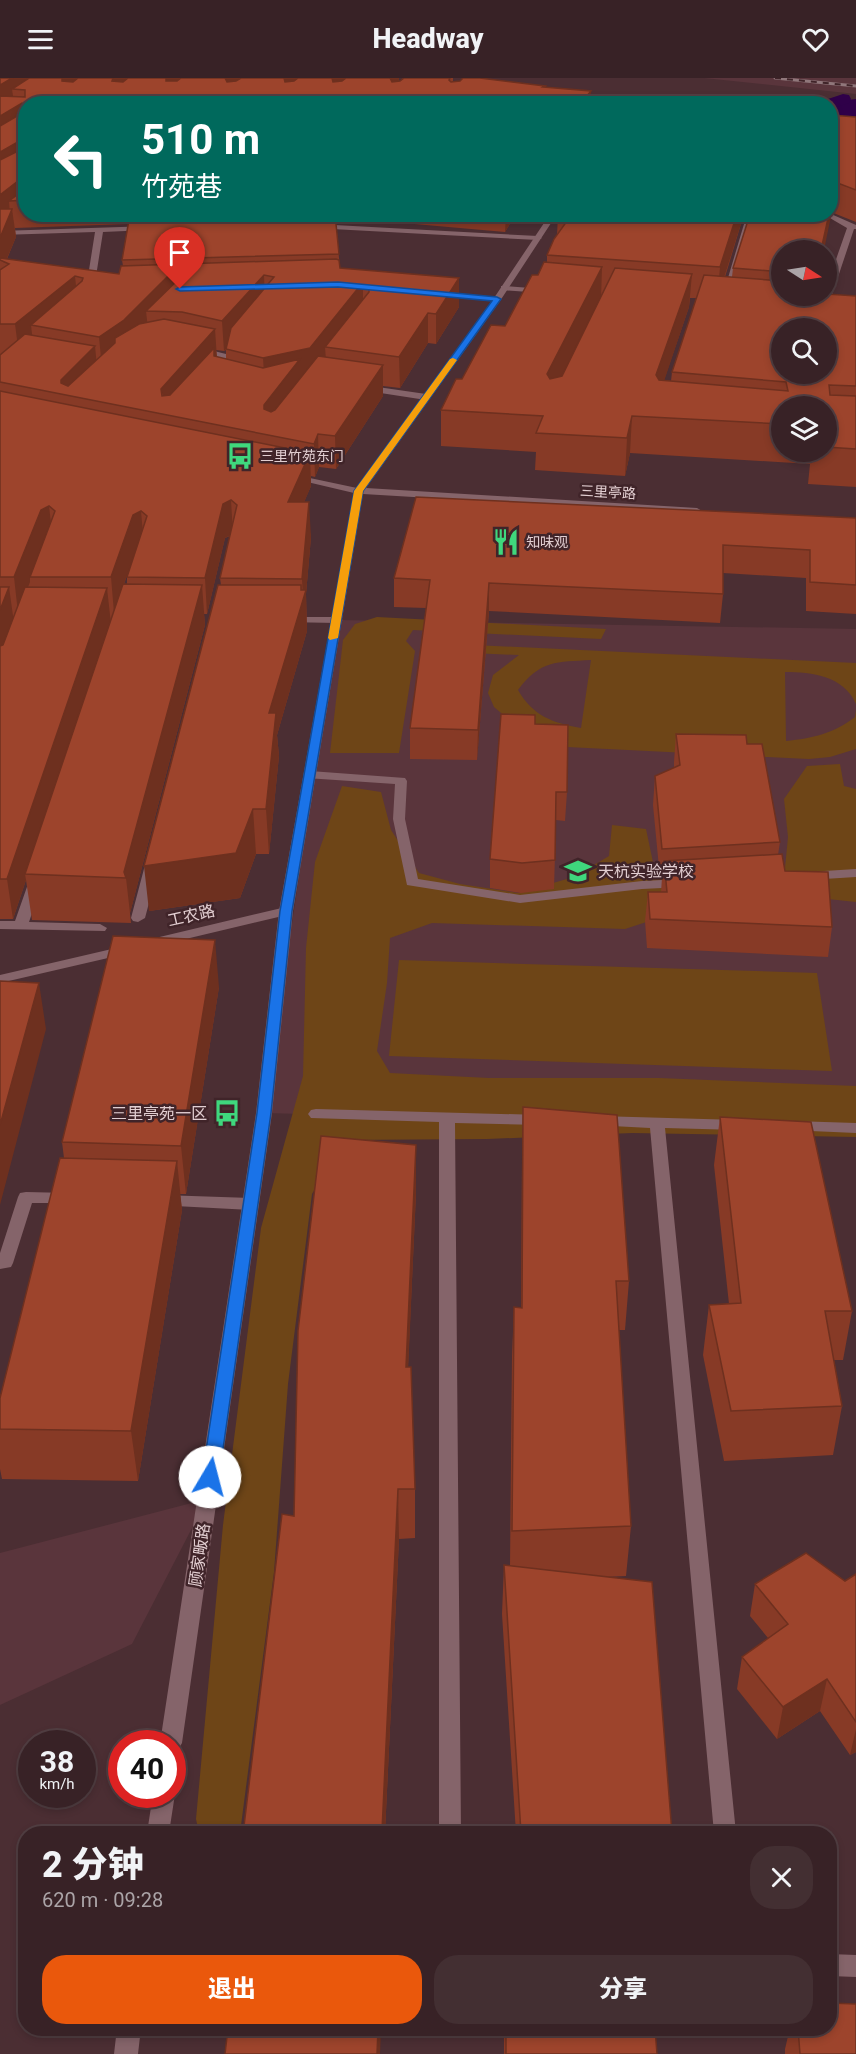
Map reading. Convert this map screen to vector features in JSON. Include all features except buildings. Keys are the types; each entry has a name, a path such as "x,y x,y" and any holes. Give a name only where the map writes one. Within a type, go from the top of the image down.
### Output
{"street":[{"path":"821,318 854,227 838,220"},
{"name":"顾家畈路","path":"173,1730 264,1113 286,911 359,491 497,299 548,222"},
{"path":"733,306 722,305 748,222"},
{"path":"0,232 9,225"},
{"path":"311,226 537,238"},
{"path":"0,232 158,227"},
{"path":"89,292 99,230"},
{"path":"504,288 550,292"},
{"path":"78,291 101,292"},
{"path":"429,293 497,299"},
{"path":"812,312 834,313"},
{"path":"186,348 227,357"},
{"path":"215,370 234,349"},
{"path":"227,357 220,383 231,386"},
{"path":"356,387 426,397"},
{"name":"三里亭路","path":"278,474 359,491 706,511"},
{"path":"281,620 337,620"},
{"path":"310,775 401,781 399,819 412,882 520,899 642,885 700,882"},
{"path":"138,918 156,849"},
{"path":"21,925 40,869"},
{"path":"791,878 856,873"},
{"name":"工农路","path":"0,980 286,911"},
{"path":"0,925 100,928"},
{"path":"316,1114 552,1120"},
{"path":"447,1117 450,1826"},
{"path":"587,1121 751,1125"},
{"path":"657,1123 724,1826"},
{"path":"774,1126 856,1128"},
{"path":"0,1263 5,1263 26,1197 84,1199"},
{"path":"141,1200 251,1204"},
{"path":"159,1826 162,1808"},
{"path":"837,1965 856,1966"},
{"path":"126,2054 128,2036"}],"shaded area":[{"path":"704,78 856,78 856,94"},
{"path":"856,99 856,123 838,119 838,101"},
{"path":"377,617 606,629 601,639 413,630 406,641 415,651 399,753 330,753 343,640 355,624"},
{"name":"天杭实验学校","path":"337,620 856,629 856,1128 264,1113"},
{"path":"474,645 856,663 856,704 844,687 835,682 806,673 785,672 786,741 814,737 831,731 855,717 856,710 856,749 830,757 809,759 567,747 514,724 494,707 488,693 493,675 519,655 471,653","holes":["591,660 581,728 561,724 545,717 530,706 518,690 534,673 550,664"]},
{"path":"840,764 844,786 856,789 856,902 744,890 625,929 432,923 390,938 387,983 377,1051 390,1073 489,1078 659,1078 856,1086 856,1137 632,1133 487,1139 343,1140 312,1194 288,1384 274,1572 241,1826 198,1826 196,1819 223,1525 261,1228 303,1076 306,948 315,862 342,786 381,792 391,830 419,873 460,884 518,893 574,877 609,856 612,825 646,829 654,867 674,878 785,868 788,837 784,799 807,766"},
{"path":"399,960 817,973 832,1071 389,1056"},
{"path":"207,1499 132,1644 0,1705 0,1553"}],"waterway":[{"path":"838,101 843,99"}],"railway":[{"path":"775,78 856,86"}],"slow traffic":[{"path":"333,638 359,491 453,360"}],"place":[{"name":"三里竹苑东门","path":"240,456"},
{"name":"知味观","path":"506,542"},
{"name":"天杭实验学校","path":"578,871"},
{"name":"三里亭苑一区","path":"227,1113"}],"route":[{"path":"180,289 338,284 497,299 359,491 286,911 264,1113 210,1477"}]}
